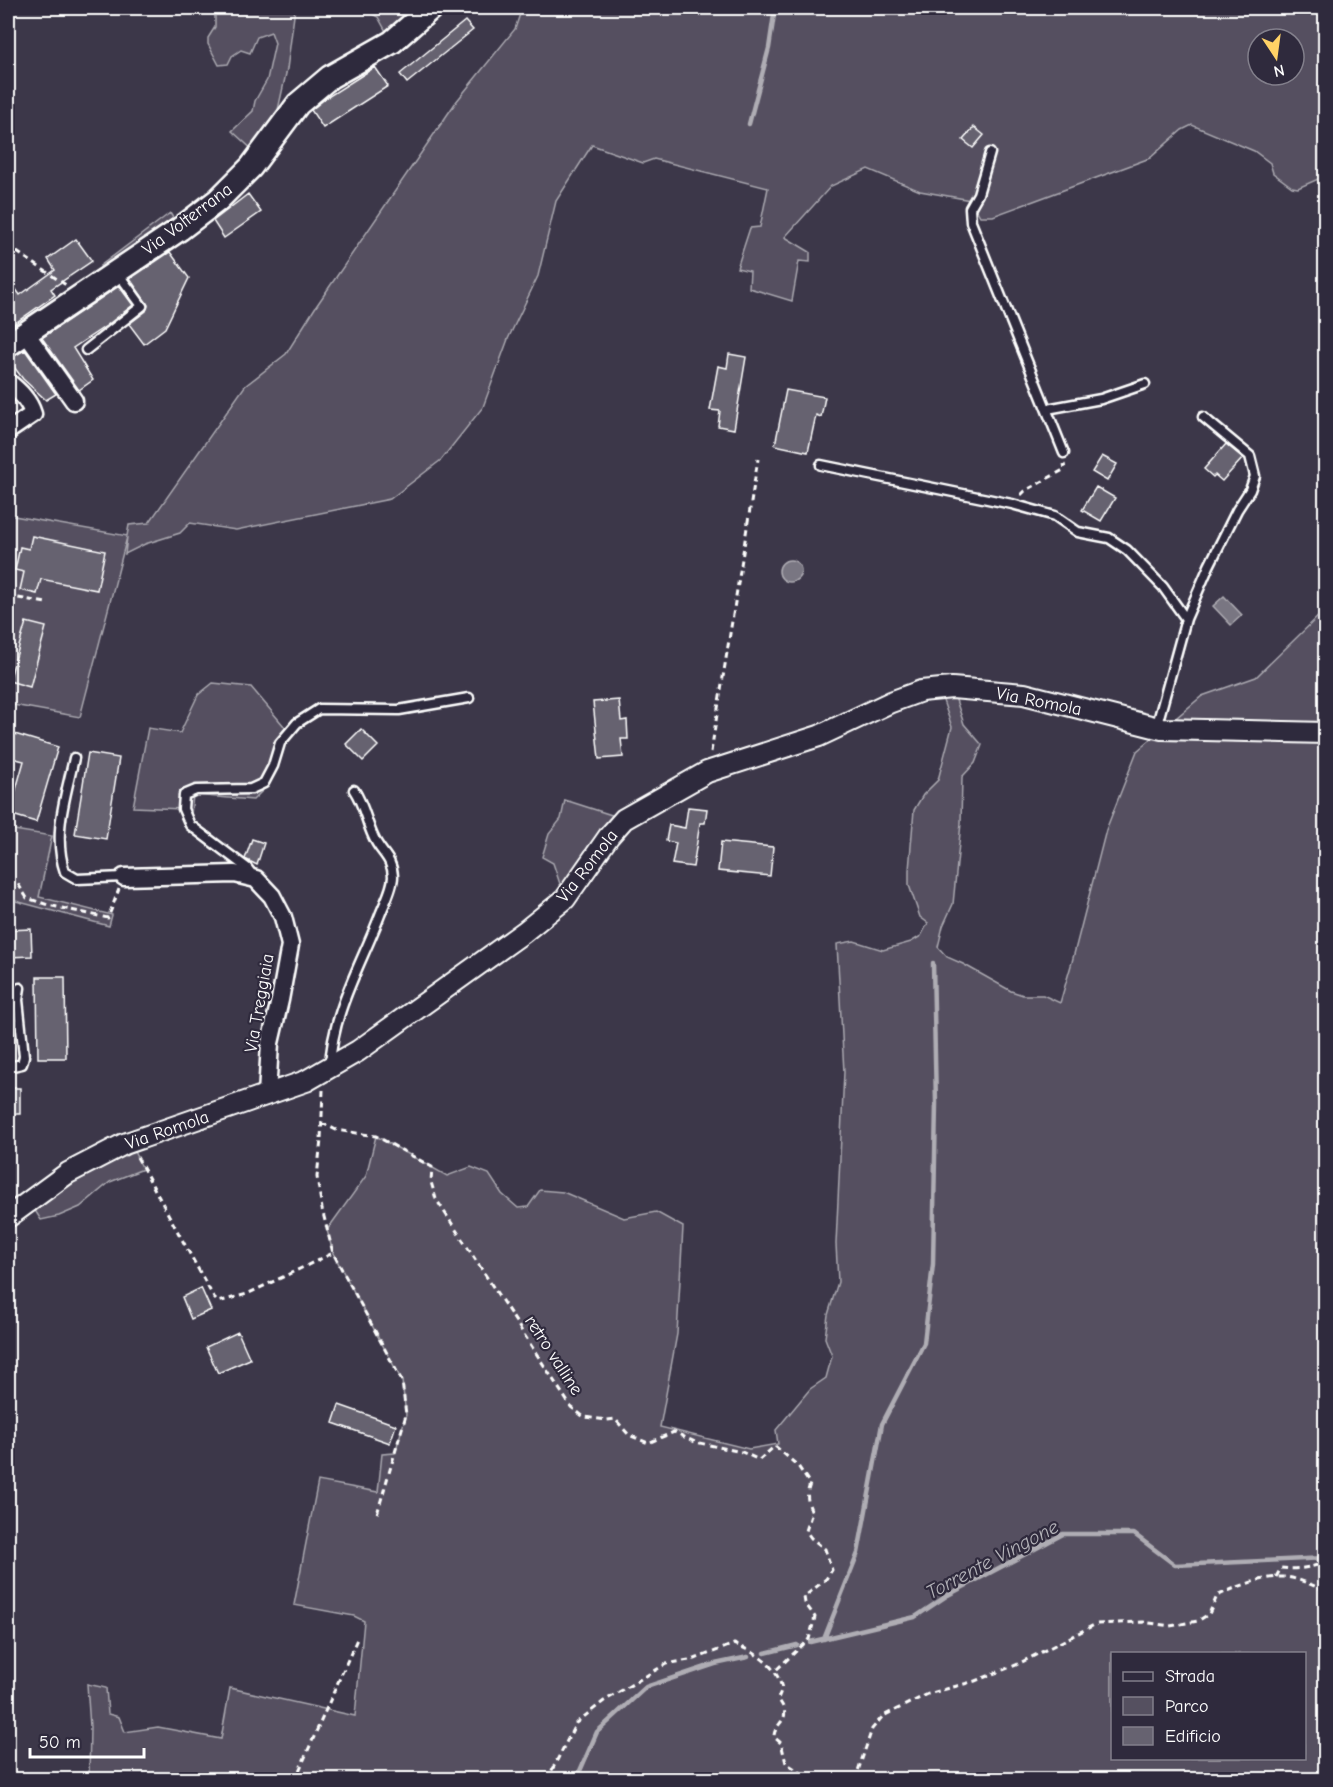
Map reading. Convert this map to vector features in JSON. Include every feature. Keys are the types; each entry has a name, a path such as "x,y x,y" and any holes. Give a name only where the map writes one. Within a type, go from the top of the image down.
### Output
{"main road":[{"name":"Via Volterrana","path":"16,338 188,223 218,200 251,167 298,104 330,77 392,42 431,8"}],"street":[{"path":"16,338 74,401"},
{"path":"8,382 30,405 33,414 8,432"},
{"name":"Via Romola","path":"8,1217 68,1173 129,1142 306,1081 358,1051 524,932 565,899 609,836 624,819 707,772 819,736 891,702 921,691 952,688 1024,694 1156,728 1326,733"},
{"path":"124,876 235,874 256,879"},
{"name":"Via Treggiaia","path":"256,879 272,896 283,917 290,945 270,1043 267,1095"}],"lane":[{"path":"990,153 978,194 970,208 971,222 1064,453"},
{"path":"86,350 141,306 116,271"},
{"path":"1047,409 1101,399 1145,384"},
{"path":"1156,728 1186,619 1209,566 1237,510 1250,490 1255,476 1250,456 1203,417"},
{"path":"821,465 1012,504 1055,516 1078,532 1109,538 1127,550 1163,587 1186,619"},
{"path":"256,879 247,867 190,825 183,809 184,795 196,790 251,789 264,783 273,766 280,743 297,723 319,709 399,710 469,698"},
{"path":"74,758 58,831 60,857 65,872 76,879 124,876"},
{"path":"326,1070 344,1000 393,880 391,861 374,838 362,802 354,790"},
{"path":"8,1067 22,1064 24,1056 18,1000 20,988"}],"path":[{"path":"8,246 81,295"},
{"path":"1012,504 1025,491 1065,469 1064,453"},
{"path":"707,772 758,459"},
{"path":"8,596 46,603"},
{"path":"8,882 18,884 27,898 108,918 124,876"},
{"path":"326,1070 317,1177 322,1209 333,1253 402,1381 404,1389 406,1415 377,1514"},
{"name":"retro valline","path":"322,1123 336,1130 376,1136 432,1167 431,1182 436,1199 571,1407 584,1417 615,1419 629,1435 648,1443 674,1432 695,1442 742,1452 759,1460 775,1446 798,1466 810,1484 807,1502 812,1512 806,1531 825,1550 832,1570 826,1579 804,1597 805,1603 815,1617 809,1639 775,1671"},
{"path":"129,1142 218,1302 247,1293 333,1253"},
{"path":"1276,1578 1281,1568 1292,1569 1326,1562"},
{"path":"855,1779 872,1730 884,1716 928,1694 975,1681 1016,1665 1096,1624 1143,1622 1170,1626 1197,1621 1209,1614 1217,1596 1240,1586 1276,1578 1286,1577 1326,1591"},
{"path":"295,1779 357,1639"},
{"path":"547,1779 576,1723 604,1701 666,1664 695,1659 734,1644 752,1651 775,1671 782,1689 778,1699 784,1711 784,1719 774,1730 774,1737 781,1743 786,1763 806,1779"}],"green space":[{"path":"215,8 295,8 287,69 276,119 254,151 232,131 253,111 255,101 267,80 275,43 271,32 257,37 250,53 241,50 232,56 228,64 219,65 208,44 208,38 215,27"},
{"path":"361,8 431,8 392,42 378,17"},
{"path":"522,8 1325,8 1325,176 1298,188 1292,187 1273,173 1270,163 1254,151 1192,125 1182,130 1150,158 993,216 980,216 976,209 976,201 920,191 868,169 831,186 785,237 810,252 810,262 799,261 792,301 749,288 750,271 737,268 750,228 760,227 768,188 654,159 643,163 592,145 556,201 538,276 508,339 483,407 441,460 390,499 236,530 190,523 180,533 145,544 125,554 127,537 80,717 8,704 8,515 127,536 129,525 149,523 245,386 286,354 456,102 515,29"},
{"path":"170,213 180,229 108,277 100,266"},
{"path":"1325,610 1325,1779 89,1779 90,1727 87,1684 106,1688 108,1714 119,1717 125,1732 158,1727 221,1739 230,1688 355,1716 364,1621 354,1616 294,1605 318,1481 378,1492 382,1454 395,1453 406,1415 402,1381 333,1253 327,1230 366,1176 376,1136 447,1176 471,1167 489,1174 502,1194 518,1208 528,1207 540,1190 563,1192 624,1218 656,1212 683,1227 677,1334 660,1427 749,1449 778,1444 776,1430 810,1389 826,1378 832,1356 825,1338 828,1315 838,1282 836,1244 844,1072 837,944 854,941 883,950 911,942 921,936 928,923 920,917 909,885 909,870 914,810 923,795 938,780 952,727 939,689 952,688 964,724 982,745 975,763 962,777 961,823 953,904 943,926 938,947 947,957 1011,991 1023,995 1043,995 1060,1003 1106,830 1137,751 1202,696 1256,677"},
{"path":"213,683 251,687 289,732 264,789 253,800 193,795 190,825 183,809 133,807 148,728 180,733 198,695"},
{"path":"565,800 624,819 565,899 553,863 542,857 549,834 561,819"},
{"path":"8,829 52,836 39,897 112,915 109,926 8,899"},
{"path":"129,1142 143,1169 110,1182 80,1207 59,1216 41,1220 29,1201"}],"shaded area":[{"path":"790,560 798,563 801,571 798,579 790,582 782,579 779,571 782,563"},
{"path":"1224,596 1242,615 1231,625 1213,606"}],"building":[{"path":"465,21 473,30 407,83 400,74"},
{"path":"375,67 388,86 323,128 311,110"},
{"path":"974,127 984,135 973,148 963,140"},
{"path":"248,194 261,212 224,238 213,221"},
{"path":"76,239 92,261 51,289 55,295 8,328 8,278 20,295 55,270 48,259"},
{"path":"170,252 189,278 165,328 144,344 129,324 146,311 148,305 130,279"},
{"path":"119,286 133,305 73,348 93,380 79,390 42,338"},
{"path":"25,350 56,394 46,400 23,379 8,359"},
{"path":"729,354 746,357 734,429 718,426 720,411 710,410 718,366 727,368"},
{"path":"786,390 825,397 821,417 816,415 808,452 775,445"},
{"path":"1226,444 1243,458 1222,481 1204,469"},
{"path":"1102,456 1117,464 1107,481 1092,472"},
{"path":"1096,487 1115,498 1101,521 1082,510"},
{"path":"32,536 105,551 97,590 41,579 37,594 20,590 24,572 15,570 20,547 29,549"},
{"path":"26,622 46,627 30,687 9,681"},
{"path":"619,700 621,721 627,720 628,739 621,739 623,757 599,759 593,702"},
{"path":"361,729 378,746 363,761 346,744"},
{"path":"8,732 58,747 36,822 9,814 24,761 8,757"},
{"path":"88,753 119,758 106,839 75,834"},
{"path":"688,807 707,809 705,823 700,823 693,867 672,864 676,843 666,841 669,825 685,828"},
{"path":"252,839 264,843 257,865 245,859"},
{"path":"721,842 773,847 770,876 718,871"},
{"path":"31,929 32,956 8,957 8,930"},
{"path":"37,977 65,977 66,1058 38,1058"},
{"path":"8,1088 20,1088 20,1114 8,1114"},
{"path":"201,1288 211,1310 191,1319 182,1297"},
{"path":"238,1332 250,1359 218,1373 206,1347"},
{"path":"339,1405 396,1425 390,1443 333,1423"}],"waterway":[{"path":"749,124 769,48 775,8"},
{"path":"824,1639 858,1553 882,1424 924,1343 933,1264 936,1103 933,963"},
{"name":"Torrente Vingone","path":"810,1642 915,1617 948,1595 1063,1534 1134,1534 1175,1565 1326,1558"},
{"name":"Torrente Vingone","path":"765,1653 797,1645"},
{"name":"Torrente Vingone","path":"576,1780 597,1732 646,1687 715,1664 748,1657"}]}
